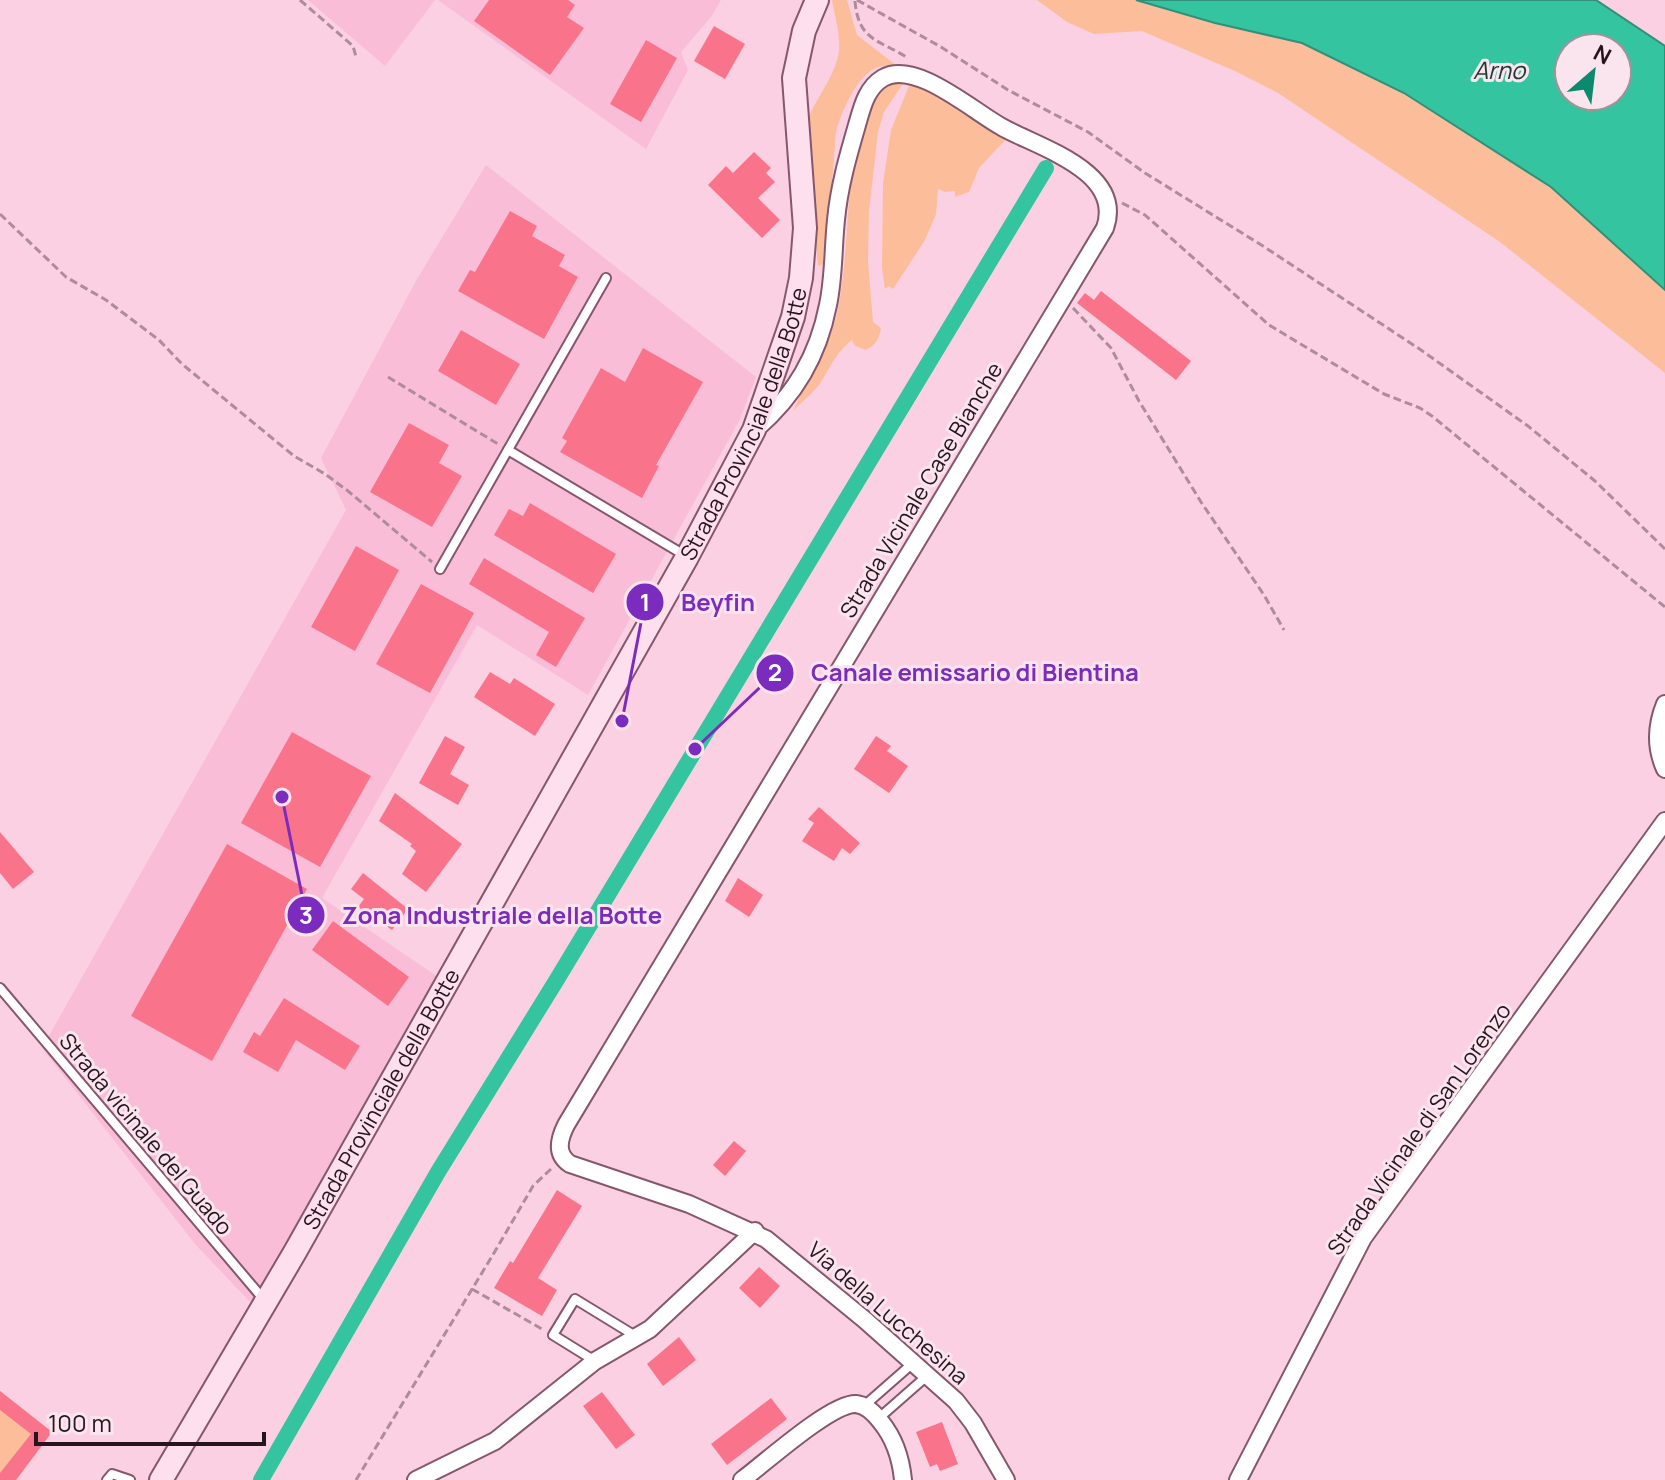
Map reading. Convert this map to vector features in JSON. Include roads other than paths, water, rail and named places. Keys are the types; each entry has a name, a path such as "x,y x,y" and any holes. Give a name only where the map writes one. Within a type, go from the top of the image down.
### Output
{"main road":[{"name":"Strada Provinciale della Botte","path":"161,1480 266,1302 687,557 754,430 793,317 801,278 805,228 794,78 804,31 817,0"}],"street":[{"name":"Strada Vicinale Case Bianche","path":"754,430 781,407 810,360 828,306 842,179 865,100 883,78 901,74 922,78 998,125 1064,157 1087,173 1107,204 1109,218 1105,228 566,1125 559,1147 563,1158 570,1164 689,1204 755,1231"},
{"path":"1665,704 1657,732 1665,769"},
{"name":"Strada Vicinale di San Lorenzo","path":"1238,1480 1363,1238 1665,821"},
{"path":"416,1480 495,1441 595,1361 638,1338 755,1231"},
{"name":"Via della Lucchesina","path":"755,1231 928,1375 966,1413 1006,1480"},
{"path":"742,1480 832,1411 845,1406 864,1406 879,1418 893,1443 903,1480"}],"lane":[{"path":"440,569 606,278"},
{"path":"508,450 687,557"},
{"name":"Strada vicinale del Guado","path":"0,988 266,1302"},
{"path":"595,1361 553,1335 575,1299 638,1338"},
{"path":"864,1406 914,1362"},
{"path":"879,1418 928,1375"},
{"path":"107,1480 112,1474 130,1480"}],"water":[{"name":"Arno","path":"1136,0 1596,0 1665,46 1665,290 1551,187 1404,93 1302,43 1215,23"}],"waterway":[{"path":"261,1480 438,1172 1046,168"}],"place":[{"name":"Beyfin","path":"622,721"},
{"name":"Canale emissario di Bientina","path":"695,749"},
{"name":"Zona Industriale della Botte","path":"282,797"}]}
